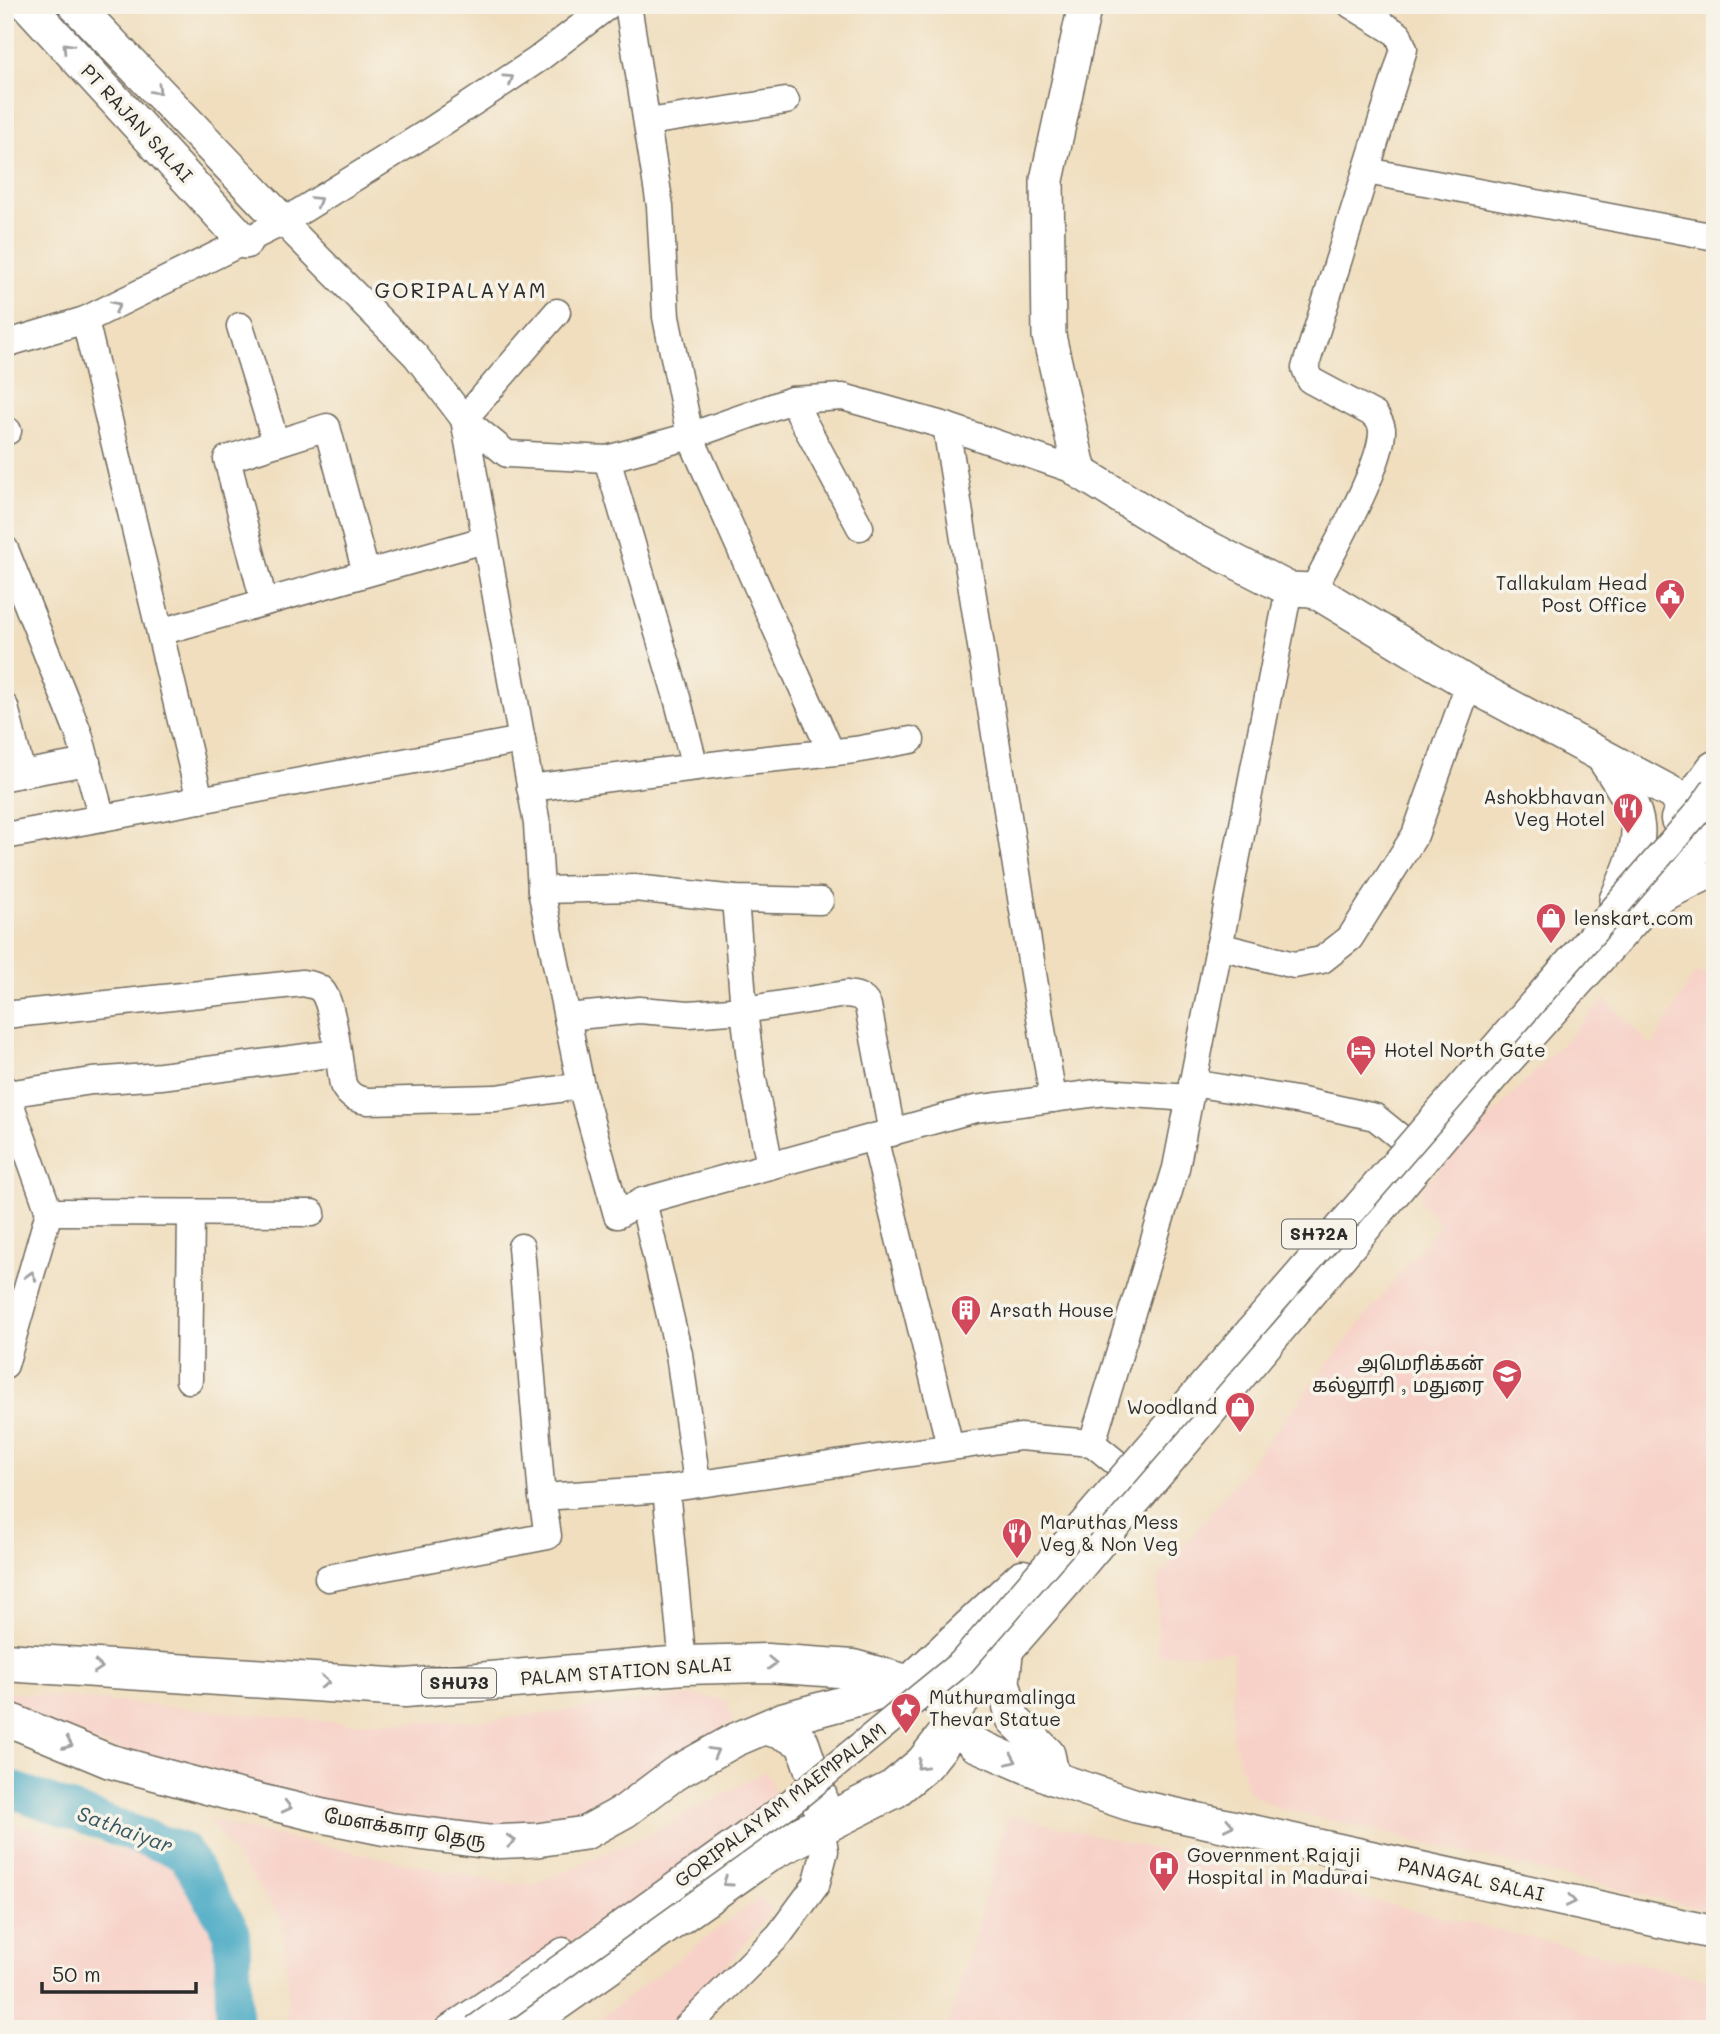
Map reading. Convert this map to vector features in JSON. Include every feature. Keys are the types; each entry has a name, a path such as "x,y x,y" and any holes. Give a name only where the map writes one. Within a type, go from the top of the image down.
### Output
{"highway":[{"name":"SH72A","path":"953,1718 1007,1645 1491,1073 1707,806 1715,770"},
{"name":"SH72A","path":"910,1685 1041,1563 1106,1454 1401,1139 1472,1056 1617,916"},
{"name":"PALAM STATION SALAI","path":"5,1661 405,1688 683,1665 767,1663 853,1669 910,1685"},
{"name":"SHU73","path":"910,1685 937,1695 953,1718"},
{"path":"517,2029 769,1852 894,1789 924,1764 953,1718"}],"main road":[{"name":"PT RAJAN SALAI","path":"28,5 245,242"},
{"name":"PT RAJAN SALAI","path":"75,5 283,222"},
{"path":"1085,5 1047,180 1049,336 1080,472 1175,531 1301,589 1469,684 1602,755 1707,806"},
{"path":"1602,755 1629,794 1637,816 1639,840 1617,916"},
{"path":"1007,1645 1003,1682 1013,1719 1048,1755 1053,1778"},
{"name":"மேளக்கார தெரு","path":"5,1718 110,1761 228,1793 387,1829 489,1842 537,1840 585,1833 625,1811 674,1774 735,1740 784,1720 910,1685"},
{"name":"PANAGAL SALAI","path":"953,1718 974,1744 1053,1778 1136,1806 1715,1933"},
{"path":"765,1728 783,1732 802,1742 820,1795 821,1826"}],"street":[{"path":"5,344 85,320 283,222 525,68 609,5"},
{"path":"628,5 660,206 666,317 691,436 831,752"},
{"path":"542,1497 666,1489 1020,1437 1106,1454 1175,1168 1219,946 1301,589 1372,470 1381,439 1381,423 1375,415 1310,380 1305,368 1404,49 1398,34 1351,5"},
{"path":"648,122 786,101"},
{"path":"1367,171 1715,237"},
{"path":"283,222 416,356 464,419 507,454 607,459 691,436 792,400 844,397 946,426 1080,472"},
{"path":"464,419 557,312"},
{"path":"85,320 200,800"},
{"path":"240,326 276,443"},
{"path":"792,400 860,527"},
{"path":"464,419 537,824 541,890 581,1086 617,1215 643,1201 975,1110 1105,1092 1191,1090 1302,1101 1374,1117 1401,1139"},
{"path":"946,426 1053,1099"},
{"path":"264,602 227,459 327,427 366,573"},
{"path":"607,459 695,767"},
{"path":"160,632 484,540"},
{"path":"5,549 79,734 102,818"},
{"path":"1219,946 1294,965 1322,960 1350,938 1415,835 1469,684"},
{"path":"5,707 14,775 87,762"},
{"path":"5,836 522,740"},
{"path":"530,788 911,740"},
{"name":"GORIPALAYAM MAEMPALAM","path":"475,2029 791,1802 961,1663 1701,808 1707,806"},
{"path":"1617,916 1666,897 1715,873"},
{"path":"541,890 635,888 736,899 820,901"},
{"path":"736,899 751,1069 770,1166"},
{"path":"5,1015 303,983 317,986 324,993 329,1006 343,1084 348,1094 356,1099 368,1101 496,1097 581,1086"},
{"path":"567,1017 639,1010 689,1014 744,1010 846,994 857,995 865,1000 872,1023 883,1135 950,1446"},
{"path":"5,1365 49,1212 6,1091 161,1076 337,1053"},
{"path":"643,1201 678,1354 697,1483"},
{"path":"49,1212 312,1213"},
{"path":"189,1380 191,1213"},
{"path":"328,1578 548,1536 542,1497 521,1247"},
{"path":"666,1489 683,1665"},
{"path":"448,2029 687,1866 734,1842 759,1835 821,1826 825,1851 816,1885 779,1935 685,2029"}],"shaded area":[{"name":"அமெரிக்கன் கல்லூரி , மதுரை","path":"1695,973 1715,976 1715,1912 1278,1808 1248,1792 1232,1735 1233,1652 1157,1655 1158,1579 1440,1223 1420,1202 1421,1189 1605,999 1652,1047"},
{"path":"5,1692 347,1723 493,1720 693,1695 726,1700 733,1721 626,1807 574,1836 358,1818 5,1717"},
{"path":"766,1771 775,1793 777,1815 428,2029 285,2029 289,1990 283,1921 208,1818 231,1826 496,1882 533,1885 654,1832"},
{"name":"Government Rajaji Hospital in Madurai","path":"1009,1815 1715,1981 1715,2029 947,2029"},
{"path":"5,1822 177,1864 221,1935 222,2029 5,2029"},
{"path":"760,1897 772,1909 677,2029 586,2029"}],"waterway":[{"name":"Sathaiyar","path":"5,1787 184,1852 232,1932 234,2029"}],"place":[{"name":"Tallakulam Head Post Office","path":"1670,621"},
{"name":"Ashokbhavan Veg Hotel","path":"1628,835"},
{"name":"lenskart.com","path":"1551,945"},
{"name":"Hotel North Gate","path":"1361,1077"},
{"name":"Arsath House","path":"966,1337"},
{"name":"அமெரிக்கன் கல்லூரி , மதுரை","path":"1507,1401"},
{"name":"Woodland","path":"1240,1434"},
{"name":"Maruthas Mess Veg & Non Veg","path":"1017,1560"},
{"name":"Muthuramalinga Thevar Statue","path":"906,1735"},
{"name":"Government Rajaji Hospital in Madurai","path":"1164,1893"}],"district":[{"name":"GORIPALAYAM","path":"461,291"}]}
